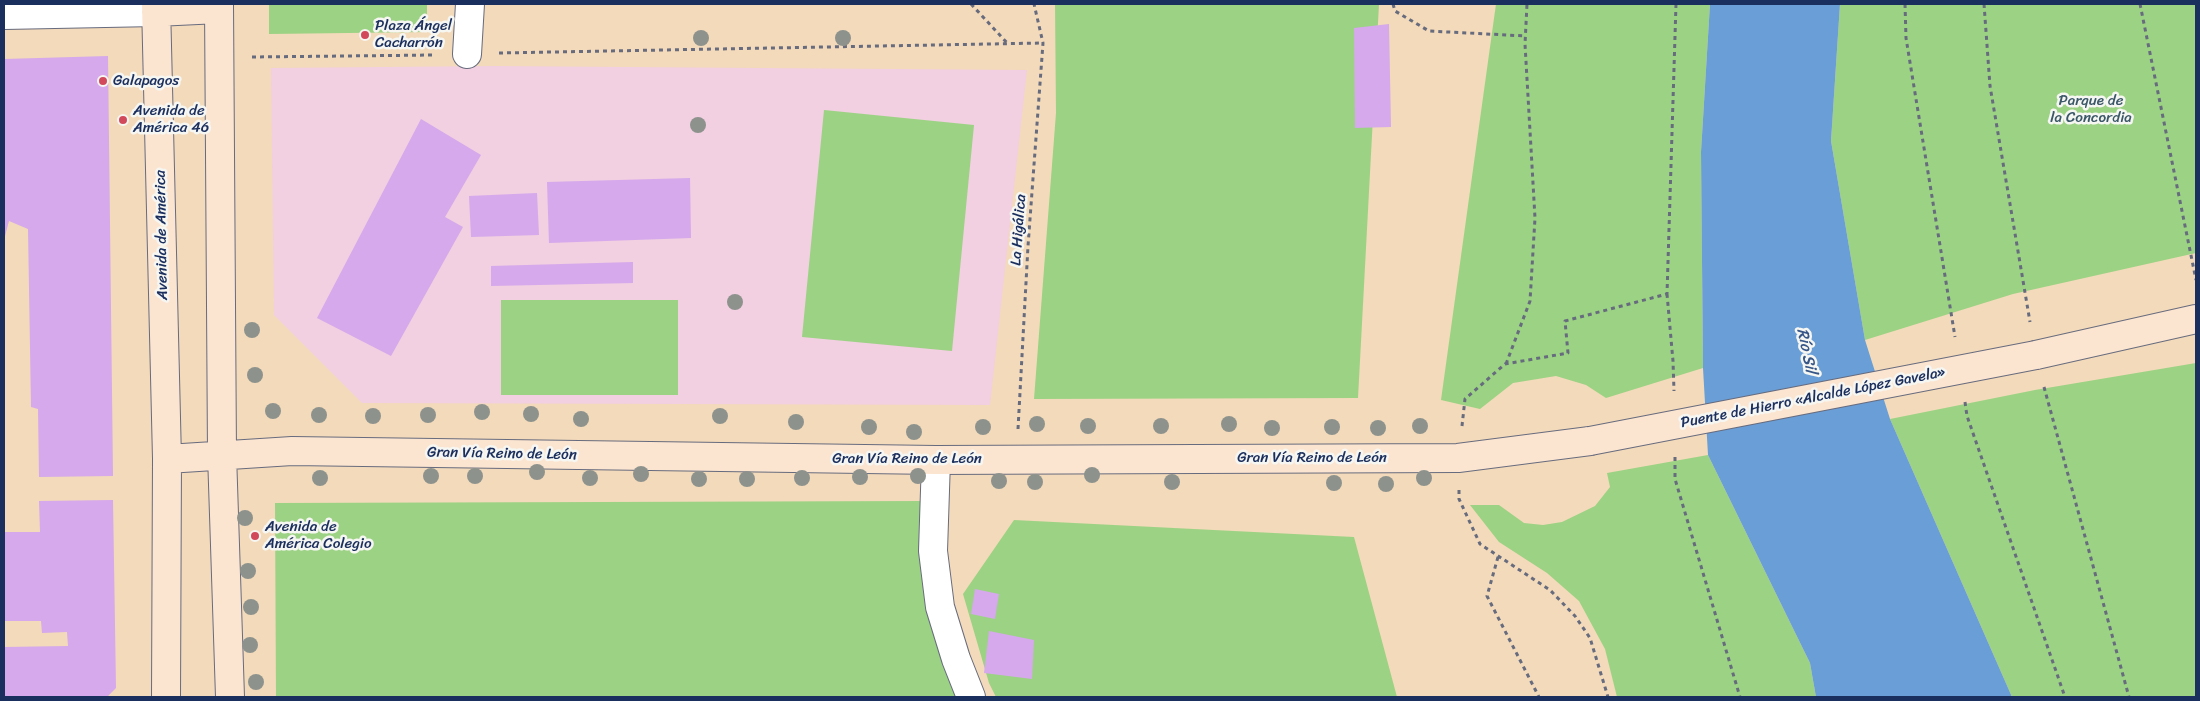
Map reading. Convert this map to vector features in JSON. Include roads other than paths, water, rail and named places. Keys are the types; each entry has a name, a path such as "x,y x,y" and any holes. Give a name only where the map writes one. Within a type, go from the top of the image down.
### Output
{"street":[{"path":"467,54 470,4"},
{"path":"4,15 219,6 222,454 230,697"},
{"name":"Avenida de América","path":"156,8 167,459 166,697"},
{"name":"Puente de Hierro «Alcalde López Gavela»","path":"1590,441 2036,355 2196,319"},
{"name":"Gran Vía Reino de León","path":"222,454 292,451 936,460 1458,458 1590,441"},
{"path":"167,459 222,454"},
{"path":"936,460 933,551 940,607 956,659 972,697"}],"water":[{"name":"Río Sil","path":"1710,4 1840,4 1831,141 1865,340 1890,419 2012,697 1816,697 1810,663 1708,455 1703,368 1701,152"}],"place":[{"name":"Plaza Ángel Cacharrón","path":"365,35"},
{"name":"Galapagos","path":"103,81"},
{"name":"Avenida de América 46","path":"123,120"},
{"name":"Avenida de América Colegio","path":"255,536"}],"park label":[{"name":"Parque de la Concordia","path":"2091,110"}]}
